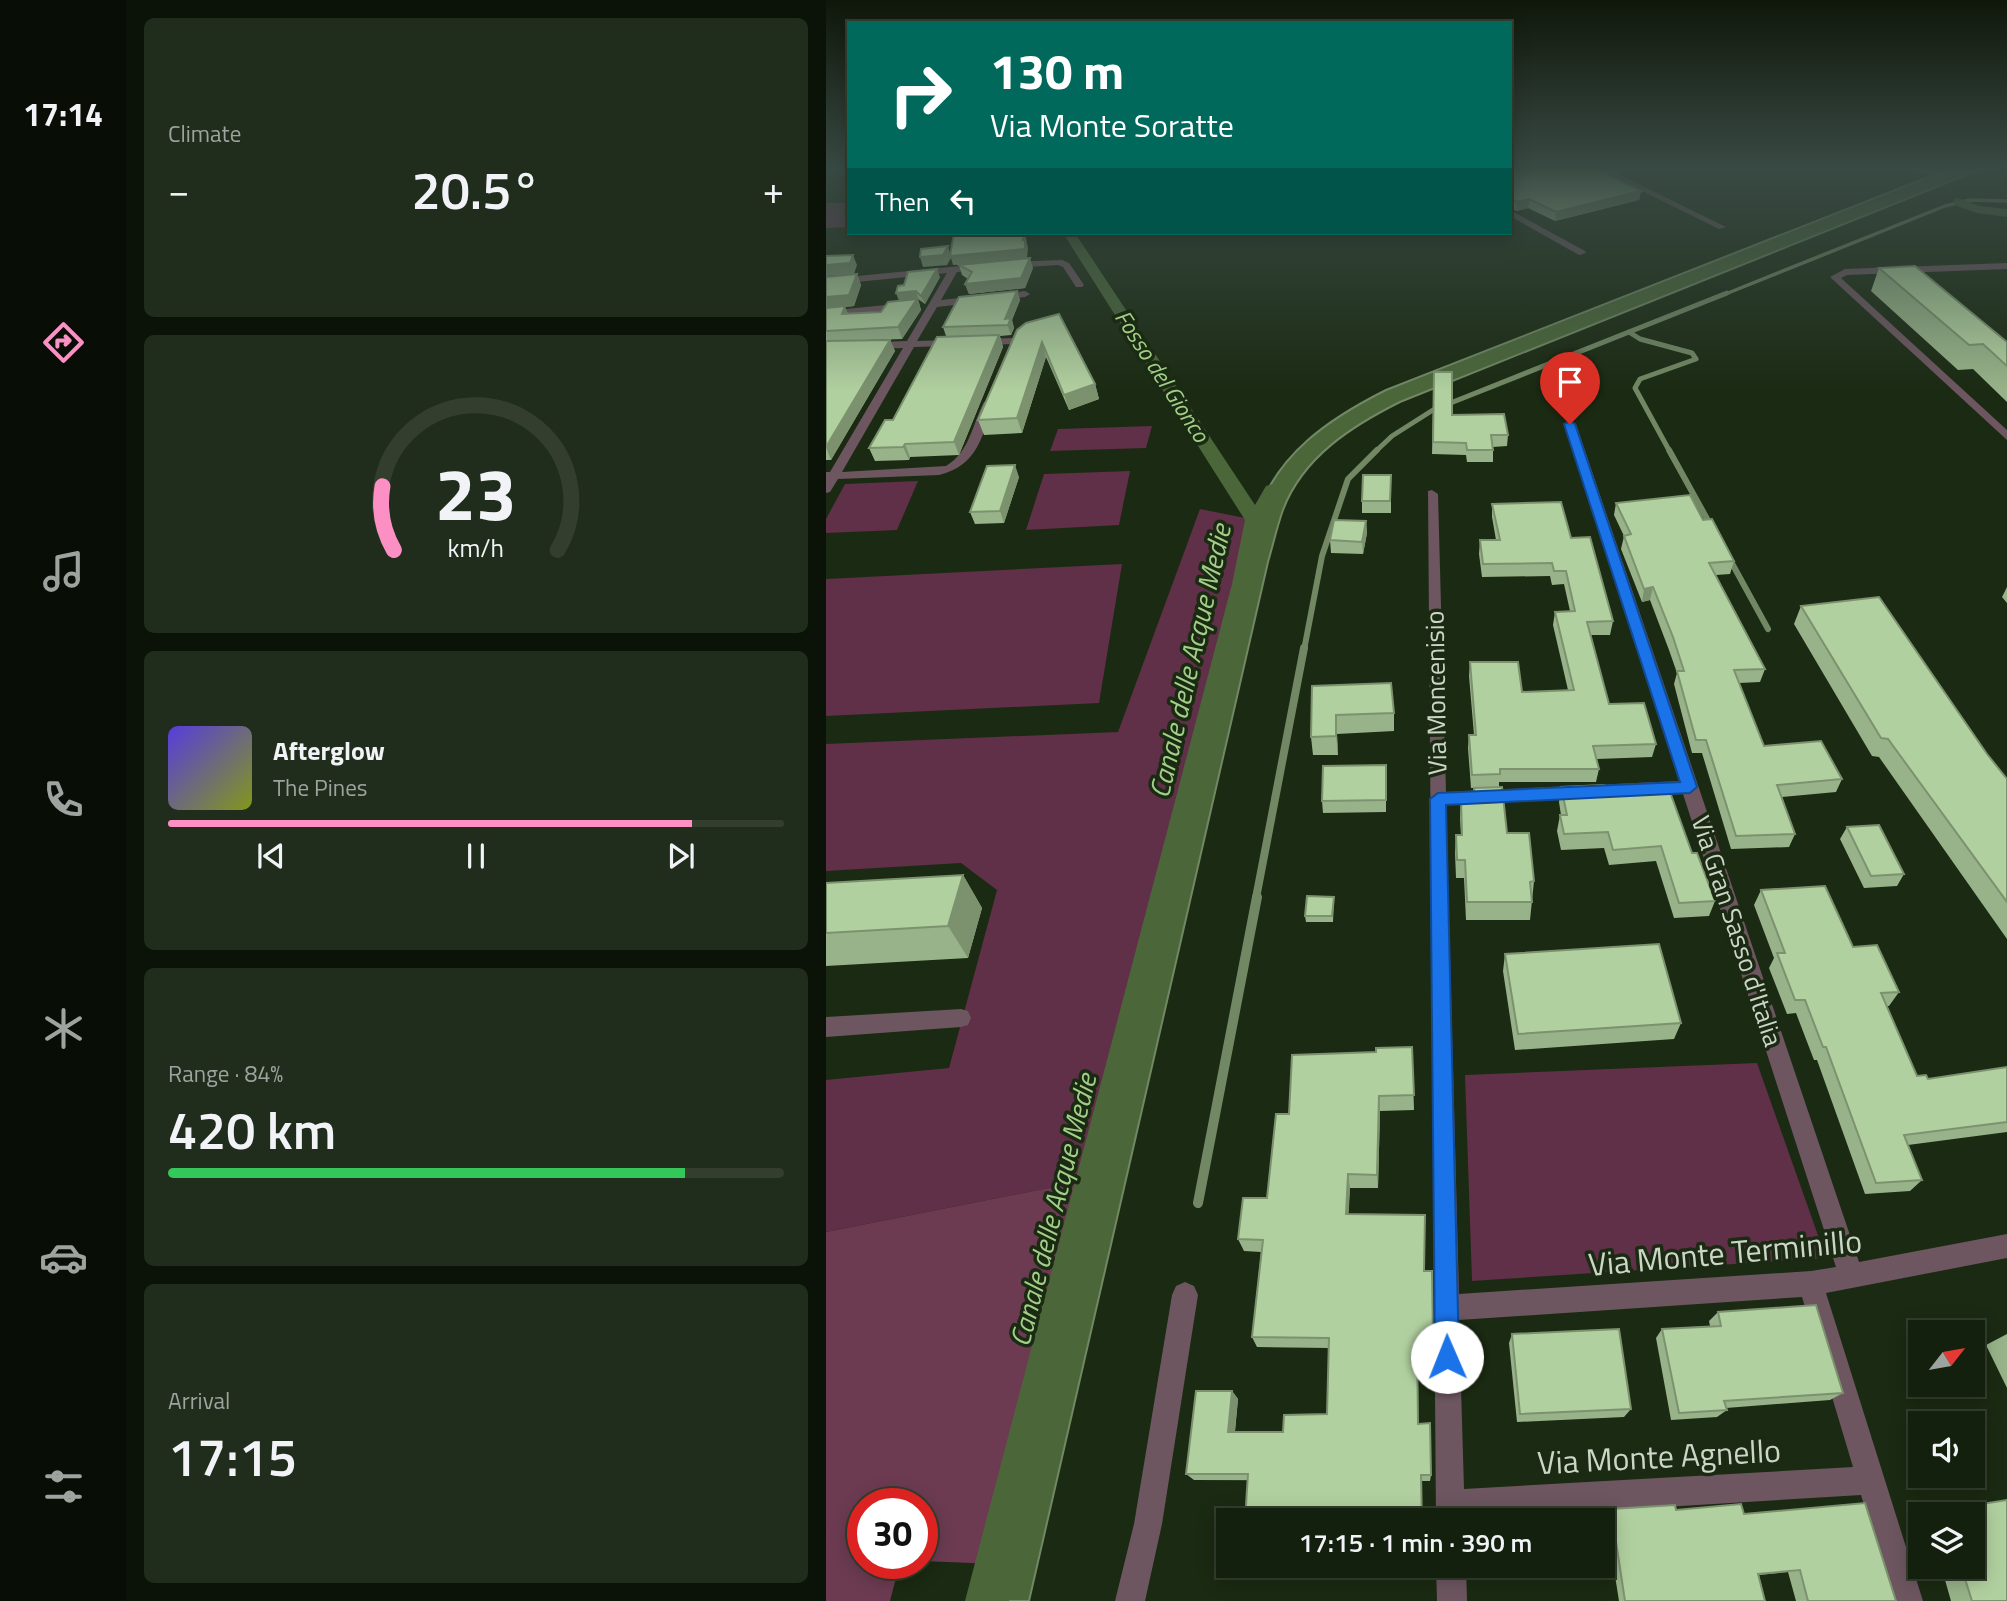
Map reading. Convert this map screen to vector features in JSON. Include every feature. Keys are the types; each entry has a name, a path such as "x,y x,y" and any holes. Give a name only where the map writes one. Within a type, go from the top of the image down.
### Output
{"street":[{"path":"1564,243 1582,253"},
{"path":"826,282 1055,261 1066,265 1079,285"},
{"path":"2007,266 1850,272 1838,273 1835,278 2007,436"},
{"path":"826,489 830,476 954,270"},
{"path":"934,304 1026,294"},
{"path":"826,314 919,305"},
{"path":"826,347 1014,341 1026,333"},
{"path":"1009,353 1014,341"},
{"path":"830,476 939,471 956,467 966,459 995,388"},
{"name":"Via Gran Sasso d'Italia","path":"1570,424 1852,1278"},
{"name":"Via Moncenisio","path":"1432,494 1450,1508"},
{"path":"1438,799 1690,787"},
{"path":"826,1027 961,1018"},
{"name":"Via Monte Terminillo","path":"1446,1308 1811,1284 2007,1246"},
{"path":"1811,1284 1908,1601"},
{"path":"1130,1601 1148,1524 1185,1296"},
{"name":"Via Monte Agnello","path":"1514,1508 1871,1480"},
{"path":"1451,1578 1452,1601"}],"shaded area":[{"path":"1761,243 1798,243 1400,402 1331,445 1303,474 1292,491 1283,510 1268,562 1029,1601 987,1601 1243,584 1256,519 1264,496 1290,457 1325,426 1386,390"},
{"path":"1152,426 1146,448 1050,451 1058,429"},
{"path":"1130,471 1119,525 1026,530 1044,474"},
{"path":"918,481 897,530 826,533 826,519 845,484"},
{"path":"1200,509 1255,520 1243,584 1094,1179 826,1232 826,1080 949,1068 997,890 961,863 826,871 826,744 1118,732"},
{"path":"1122,564 1099,703 826,716 826,579"},
{"path":"1757,1063 1826,1258 1472,1281 1465,1075"},
{"path":"1094,1179 997,1564 938,1562 938,1488 847,1488 847,1579 896,1579 890,1601 826,1601 826,1232"}],"building":[{"path":"952,243 1025,243 1025,249 950,256"},
{"path":"948,246 943,255 920,257 921,249"},
{"path":"853,255 850,263 826,265 826,256"},
{"path":"1030,258 1021,278 965,284 972,272 959,265"},
{"path":"1915,266 2007,342 2007,366 1983,344 1969,345 1879,268"},
{"path":"937,269 921,296 916,291 896,293 898,286 904,285 908,272"},
{"path":"857,274 849,295 826,297 826,277"},
{"path":"1017,291 1005,319 1011,318 1008,325 943,327 959,297"},
{"path":"917,299 898,327 826,331 826,308 845,306 842,314 881,312 888,302"},
{"path":"1059,314 1095,384 1064,395 1042,342 1017,418 978,420 1017,330 1026,323"},
{"path":"999,335 954,442 869,448 885,420 893,420 937,337"},
{"path":"890,340 826,447 826,341"},
{"path":"1434,372 1452,372 1452,415 1504,414 1508,435 1491,435 1493,450 1467,450 1466,443 1433,442"},
{"path":"1015,465 1000,511 970,512 987,466"},
{"path":"1363,475 1391,475 1390,501 1362,501"},
{"path":"1690,495 1703,520 1712,519 1734,561 1709,563 1765,669 1734,670 1764,746 1821,741 1842,779 1777,785 1795,834 1736,836 1706,740 1696,740 1677,671 1684,671 1673,637 1653,587 1644,589 1624,536 1631,534 1616,503"},
{"path":"1561,502 1571,538 1590,537 1613,621 1587,622 1609,704 1644,703 1656,744 1593,746 1599,769 1500,769 1500,774 1472,775 1469,735 1476,735 1470,662 1518,662 1522,692 1574,690 1555,612 1575,611 1566,571 1554,571 1552,563 1483,564 1480,540 1500,540 1492,504"},
{"path":"1334,520 1366,521 1362,542 1330,540"},
{"path":"1879,597 2007,779 2007,902 1888,739 1881,738 1801,606"},
{"path":"1391,683 1394,713 1336,715 1336,736 1311,737 1312,686"},
{"path":"1386,765 1386,800 1322,801 1323,766"},
{"path":"1604,785 1607,796 1670,792 1692,853 1697,853 1715,901 1679,903 1661,846 1613,850 1608,832 1564,834 1560,815 1567,815 1561,787"},
{"path":"1502,787 1507,833 1529,833 1534,881 1530,882 1532,902 1467,902 1465,860 1457,860 1456,835 1462,835 1461,799 1475,799 1474,788"},
{"path":"1879,825 1904,874 1871,876 1847,827"},
{"path":"963,875 948,926 826,933 826,883"},
{"path":"1825,886 1853,947 1877,945 1899,992 1881,993 1917,1076 1926,1075 1928,1079 2007,1067 2007,1122 1904,1135 1922,1180 1876,1183 1826,1047 1823,1047 1805,1000 1795,1000 1777,953 1785,953 1761,890"},
{"path":"1307,896 1334,897 1332,916 1305,916"},
{"path":"1659,944 1681,1023 1518,1034 1505,954"},
{"path":"1412,1047 1414,1095 1379,1096 1377,1175 1348,1174 1346,1214 1425,1215 1424,1271 1432,1271 1433,1340 1417,1340 1418,1424 1430,1423 1431,1475 1421,1475 1422,1508 1246,1508 1248,1474 1186,1474 1196,1391 1232,1391 1228,1432 1283,1432 1284,1415 1327,1414 1329,1338 1252,1337 1263,1240 1238,1239 1243,1198 1267,1198 1276,1114 1289,1114 1292,1055 1376,1052 1376,1048"},
{"path":"1816,1305 1843,1393 1724,1401 1727,1410 1679,1413 1662,1329 1721,1326 1718,1312"},
{"path":"1619,1329 1631,1409 1520,1414 1512,1334"},
{"path":"2007,1500 2007,1601 1972,1601 1965,1579 1985,1579 1985,1503"},
{"path":"1865,1503 1896,1601 1808,1601 1800,1570 1758,1574 1765,1601 1625,1601 1615,1535 1615,1509 1675,1505 1676,1510 1741,1504 1744,1514"}],"waterway":[{"name":"Fosso del Gionco","path":"1075,243 1255,520"},
{"path":"1723,295 1853,243"},
{"path":"1629,332 1727,293"},
{"path":"1375,452 1392,436 1433,410 1629,332"},
{"path":"1629,332 1640,339 1692,353 1696,359 1640,379 1635,388 1670,452"},
{"path":"1669,450 1711,526"},
{"path":"1304,650 1322,556 1348,479 1375,452"},
{"name":"Canale delle Acque Medie","path":"1255,520 1273,490"},
{"name":"Canale delle Acque Medie","path":"987,1601 1243,584 1255,520"},
{"path":"1728,556 1768,629"},
{"path":"1256,898 1304,648"},
{"path":"1198,1203 1257,897"}],"route":[{"path":"1447,1357 1438,799 1690,787 1570,424"}]}
